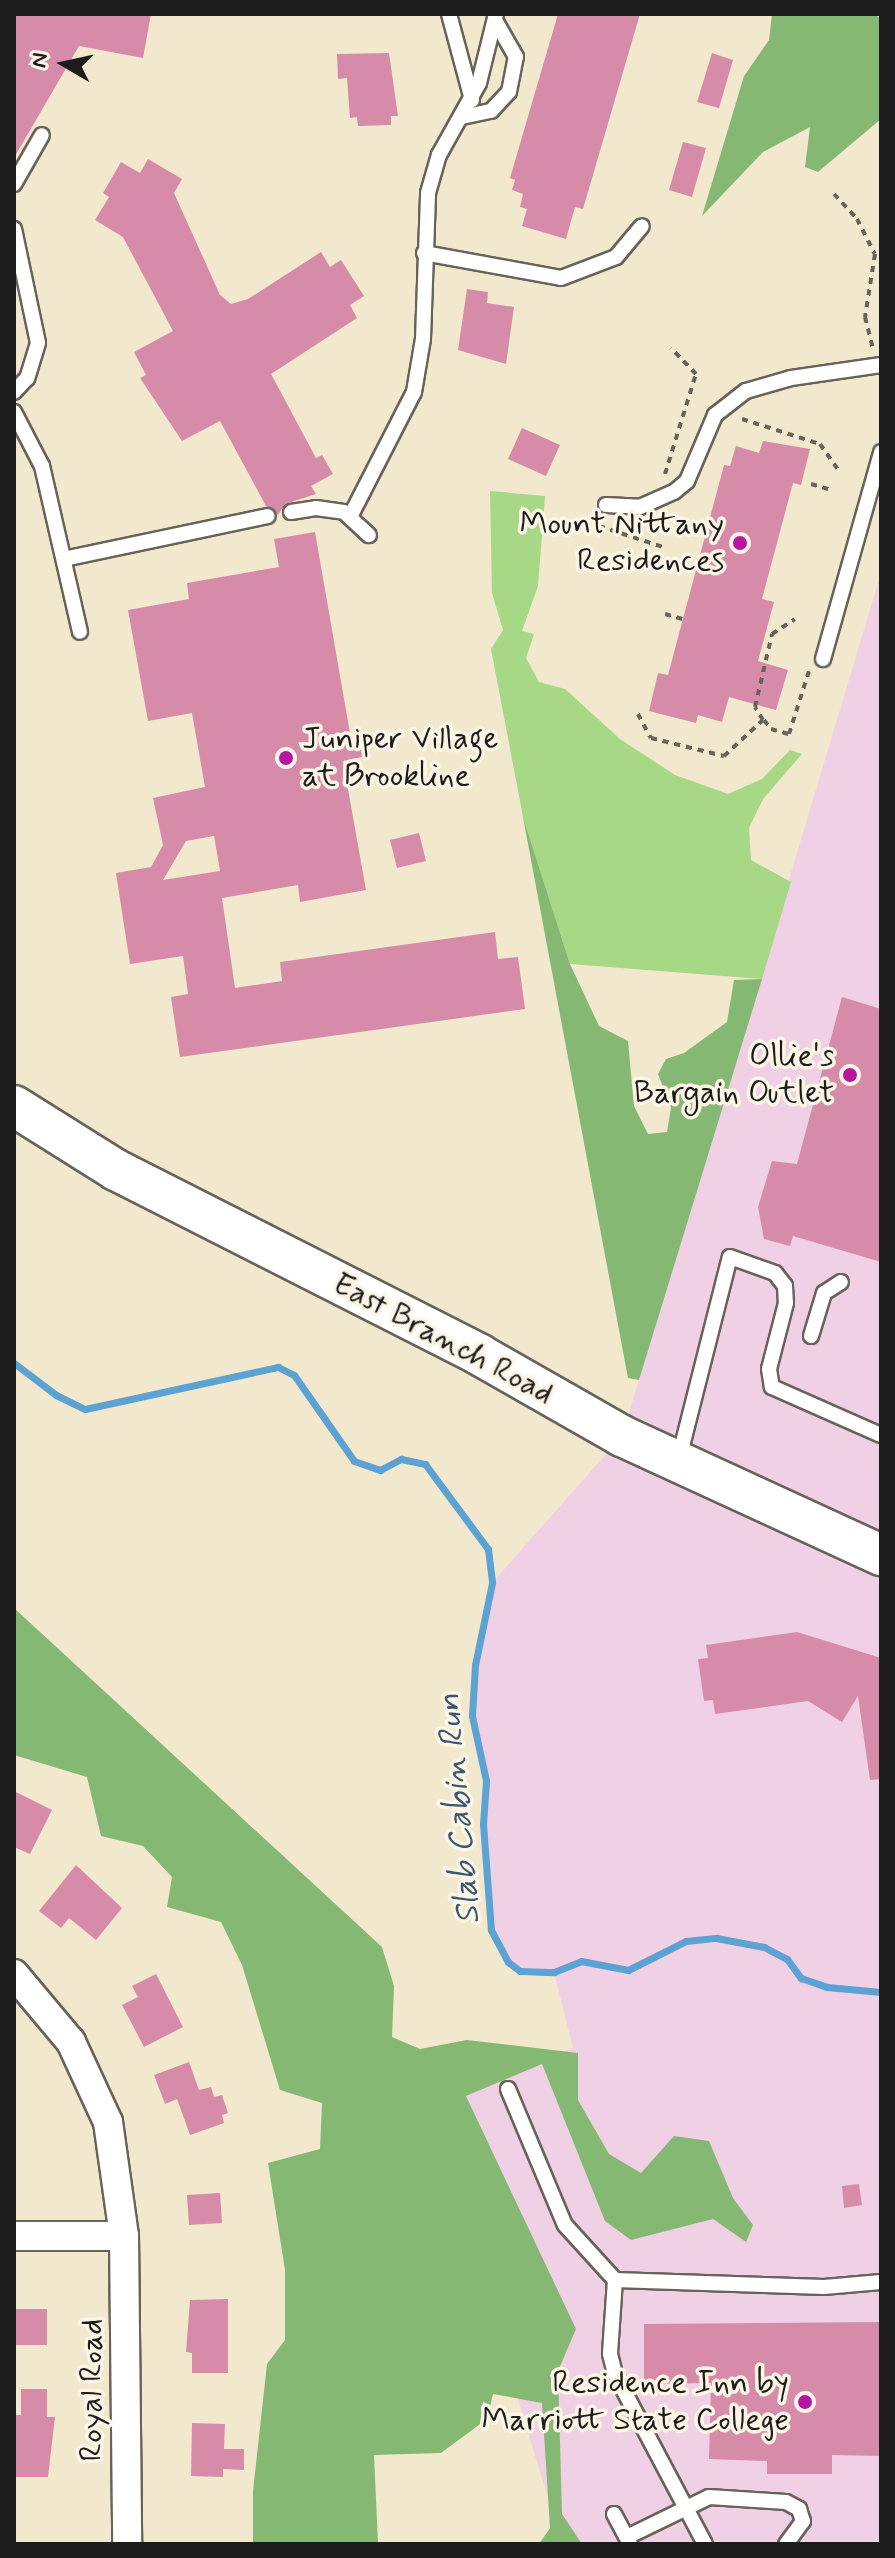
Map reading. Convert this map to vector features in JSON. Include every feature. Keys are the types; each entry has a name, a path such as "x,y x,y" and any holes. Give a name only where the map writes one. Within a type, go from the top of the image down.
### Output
{"main road":[{"name":"East Branch Road","path":"14,1106 116,1170 480,1355 678,1463 881,1555"}],"street":[{"name":"Royal Road","path":"14,1974 71,2042 92,2080 108,2122 124,2236 127,2544"},
{"path":"14,2236 124,2236"}],"lane":[{"path":"449,14 472,101"},
{"path":"351,515 414,392 423,339 424,253 432,176 472,101 496,17"},
{"path":"462,117 491,111 509,92 516,57 496,17"},
{"path":"14,184 42,135"},
{"path":"424,253 561,278 616,257 642,226"},
{"path":"14,229 19,278 38,343 27,378 14,392"},
{"path":"606,505 625,509 655,502 687,481 707,427 734,398 774,382 877,358"},
{"path":"14,412 42,466 80,632"},
{"path":"823,659 881,452"},
{"path":"291,512 316,508 351,515 369,535"},
{"path":"64,559 268,516"},
{"path":"678,1463 730,1257 775,1273 785,1286 786,1303 769,1369 772,1387 881,1435"},
{"path":"811,1336 824,1293 841,1282"},
{"path":"508,2089 565,2225 577,2245 615,2280 824,2287 881,2282"},
{"path":"615,2280 610,2354 615,2374 649,2447 687,2507 705,2544"},
{"path":"614,2514 629,2541 709,2497 786,2502 799,2509 803,2521 786,2544"}],"path":[{"path":"834,194 857,219 875,254 865,317 877,358"},
{"path":"668,482 665,472 696,374 671,348"},
{"path":"734,416 820,444 838,470"},
{"path":"811,484 832,490"},
{"path":"599,526 666,548"},
{"path":"665,614 682,619"},
{"path":"795,619 767,640 755,707 771,729 789,734 809,669 823,659"},
{"path":"638,714 651,738 724,756 763,720"}],"shaded area":[{"path":"881,573 881,2544 562,2544 427,2100 573,2048 554,1972 520,1971 508,1962 491,1930 483,1824 486,1781 472,1716 475,1665 492,1583 622,1436"}],"green space":[{"path":"772,14 874,14 881,19 881,119 818,172 805,167 810,127 763,152 702,216 744,76 769,40"},
{"path":"490,491 545,496 538,586 522,631 534,634 526,658 539,682 565,689 620,739 675,775 728,794 762,779 790,750 802,754 763,799 749,828 751,860 791,882 762,979 570,964 523,817 491,649 503,630 492,593"},
{"path":"523,817 570,964 599,1026 628,1041 634,1106 648,1134 667,1132 671,1108 658,1074 666,1059 684,1053 727,1022 734,980 762,979 639,1380 628,1378"},
{"path":"14,1608 382,1947 394,1986 392,2037 420,2049 467,2040 578,2053 578,2100 609,2154 641,2173 674,2136 709,2141 733,2198 753,2225 746,2242 713,2219 631,2240 605,2221 542,2064 466,2096 576,2329 558,2371 562,2514 582,2544 539,2544 550,2528 542,2403 493,2394 487,2419 441,2453 374,2455 378,2543 382,2544 253,2544 253,2491 267,2364 285,2340 285,2270 268,2163 320,2149 322,2103 280,2090 242,1965 221,1922 167,1907 172,1877 143,1846 101,1836 87,1777 14,1755"}],"building":[{"path":"14,14 151,14 143,58 79,46 14,158"},
{"path":"558,14 640,14 583,209 575,207 566,239 522,226 527,209 520,207 523,194 512,190 515,180 510,178"},
{"path":"389,53 398,116 391,116 391,125 358,126 357,117 350,118 347,78 338,79 337,54"},
{"path":"712,53 733,60 719,108 697,102"},
{"path":"683,142 706,148 692,197 669,190"},
{"path":"148,159 182,179 174,193 220,295 231,304 248,299 321,252 330,267 341,260 364,296 350,305 357,318 271,374 316,458 322,455 333,474 311,486 316,494 285,504 278,515 266,506 220,421 182,441 140,378 146,375 134,352 173,331 123,237 95,220 109,197 103,193 121,162 140,173"},
{"path":"467,289 488,292 487,303 514,307 506,364 458,350"},
{"path":"522,428 560,445 546,476 508,459"},
{"name":"Mount Nittany Residences","path":"763,441 810,449 801,485 793,483 762,599 774,602 758,661 788,670 776,710 729,697 722,722 698,715 696,723 649,711 658,673 668,675 724,465 730,466 736,446 759,453"},
{"name":"Juniper Village at Brookline","path":"315,532 351,739 368,736 371,755 343,761 366,890 300,902 298,885 222,898 235,988 282,981 280,962 495,932 498,959 518,957 525,1009 180,1057 171,997 188,994 183,956 130,964 116,873 151,867 163,845 153,798 205,787 192,713 148,721 128,610 189,599 187,583 279,567 274,539","holes":["214,836 220,871 163,880 186,841"]},
{"path":"419,833 426,861 397,868 390,840"},
{"name":"Ollie's Bargain Outlet","path":"842,997 881,1009 881,1262 793,1236 790,1246 764,1239 758,1207 772,1161 797,1164"},
{"path":"797,1632 881,1658 881,1779 870,1780 858,1696 842,1722 808,1701 715,1714 713,1700 704,1701 698,1659 708,1658 706,1645"},
{"path":"14,1791 52,1810 30,1854 14,1847"},
{"path":"76,1865 122,1908 96,1940 69,1918 61,1928 39,1911"},
{"path":"156,1974 183,2027 144,2047 122,2005 138,1997 132,1986"},
{"path":"189,2062 199,2090 211,2087 214,2097 222,2095 228,2113 222,2115 224,2123 190,2135 177,2099 165,2104 154,2075"},
{"path":"859,2184 862,2205 844,2208 842,2186"},
{"path":"220,2193 222,2223 189,2225 187,2195"},
{"path":"228,2299 228,2373 192,2373 192,2353 186,2352 190,2300"},
{"path":"14,2309 47,2309 47,2345 14,2345"},
{"name":"Residence Inn by Marriott State College","path":"881,2322 881,2456 832,2455 832,2474 767,2474 767,2461 709,2459 711,2383 644,2384 644,2324"},
{"path":"21,2389 47,2389 47,2417 55,2417 48,2477 14,2477 15,2415 21,2415"},
{"path":"192,2423 225,2424 224,2449 244,2449 244,2470 223,2469 223,2477 191,2476"}],"waterway":[{"name":"Slab Cabin Run","path":"14,1363 56,1395 85,1409 278,1367 294,1375 354,1461 380,1470 401,1459 425,1464 488,1549 492,1583 475,1665 472,1716 486,1781 483,1824 491,1930 508,1962 520,1971 554,1972 581,1961 628,1970 686,1941 716,1938 764,1947 787,1959 801,1978 827,1987 881,1992"}],"place":[{"name":"Mount Nittany Residences","path":"740,543"},
{"name":"Juniper Village at Brookline","path":"286,758"},
{"name":"Ollie's Bargain Outlet","path":"850,1075"},
{"name":"Residence Inn by Marriott State College","path":"805,2402"}]}
